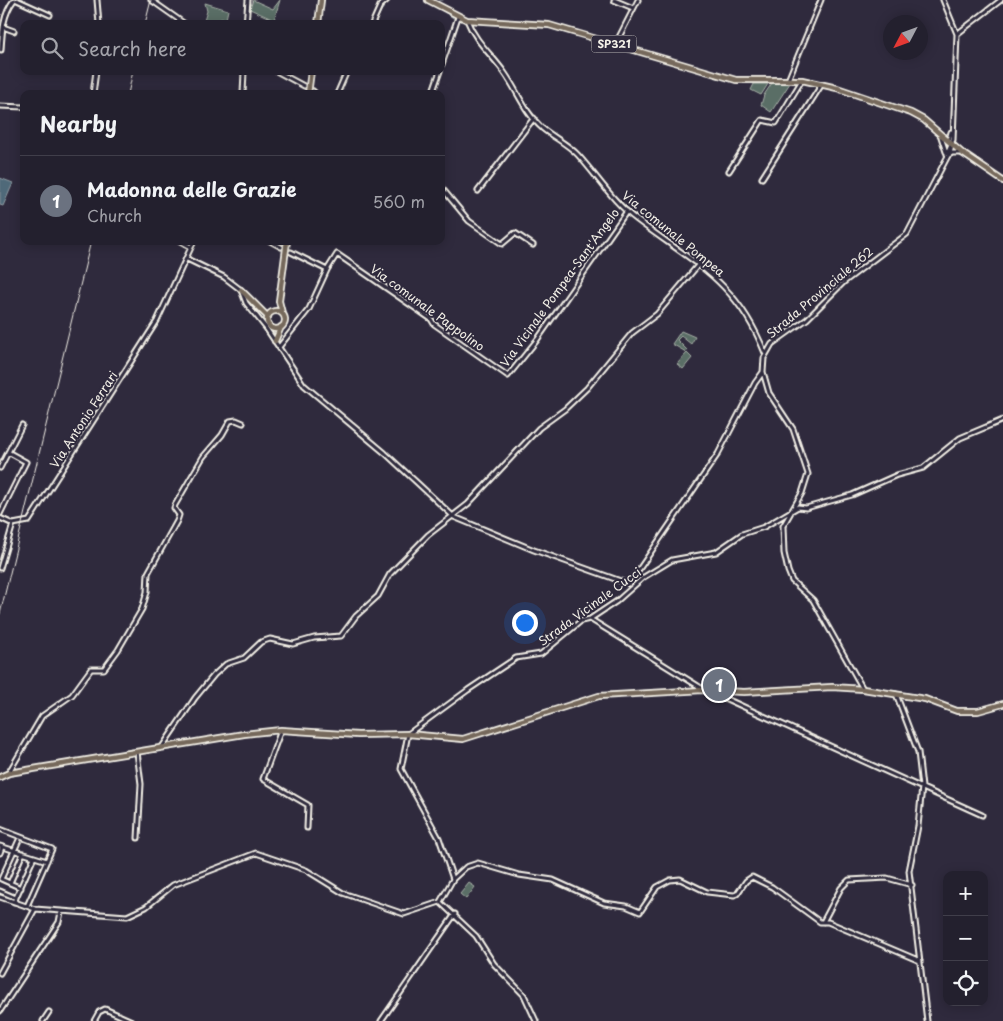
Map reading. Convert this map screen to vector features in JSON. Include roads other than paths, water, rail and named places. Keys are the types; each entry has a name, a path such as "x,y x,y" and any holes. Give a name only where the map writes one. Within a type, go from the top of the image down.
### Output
{"main road":[{"path":"318,20 321,0"},
{"name":"SP321","path":"428,0 467,20 540,23 736,80 802,80 822,84 911,113 924,120 962,153 1003,181"},
{"path":"311,75 312,90"},
{"path":"276,339 280,327 285,320 279,301 286,245"},
{"path":"241,290 262,309 268,317 270,325 275,328 280,327"},
{"path":"268,317 279,301"},
{"path":"262,309 282,313"},
{"path":"275,328 276,339"},
{"path":"0,777 9,773 244,734 281,730 358,736 408,734 463,739 599,696 703,690 744,692 832,687 863,689 925,699 957,711 978,711 1003,704"}],"street":[{"path":"1,50 8,8 16,0 50,15"},
{"path":"97,0 99,20"},
{"path":"151,0 179,20"},
{"path":"246,20 248,0"},
{"path":"374,20 380,6 387,0"},
{"path":"614,0 634,8"},
{"path":"615,44 638,0"},
{"path":"788,80 820,0"},
{"path":"943,0 957,34 952,129 955,146 962,153"},
{"path":"957,34 1001,0"},
{"path":"445,55 458,17"},
{"name":"Via comunale Pompea","path":"467,20 478,42 504,72 521,102 541,127 564,142 577,154 607,192 627,210 699,264 734,296 752,325 765,354"},
{"path":"4,27 14,31"},
{"path":"94,90 95,75"},
{"path":"243,90 244,75"},
{"path":"283,75 304,86"},
{"path":"339,90 345,75"},
{"path":"433,90 439,75"},
{"path":"729,171 761,121 765,119 776,123 802,80"},
{"path":"762,178 822,84"},
{"path":"0,106 20,107"},
{"path":"478,191 515,140 534,118"},
{"path":"945,160 946,148 940,134 945,135 952,129"},
{"path":"951,144 949,140 952,129"},
{"path":"951,144 953,138"},
{"name":"Strada Provinciale 262","path":"863,689 813,600 792,581 788,571 784,553 783,526 808,474 806,462 793,429 768,393 763,372 765,354 772,344 806,319 844,282 907,234 951,150 951,144"},
{"path":"945,160 952,153 962,153"},
{"path":"445,192 469,221 493,239 502,244 515,233 533,244"},
{"name":"Via Vicinale Pompea-Sant'Angelo","path":"508,376 537,340 627,210"},
{"path":"187,245 191,247"},
{"path":"277,245 281,247"},
{"name":"Via Antonio Ferrari","path":"13,524 29,522 157,321 191,247"},
{"path":"280,348 309,309 327,270 291,252"},
{"name":"Via comunale Pappolino","path":"327,270 337,254 431,318 434,324 508,376"},
{"path":"187,259 224,277 241,290 246,303 276,339 304,385 385,454 454,517 534,550 629,584 718,454 755,383 763,372"},
{"path":"162,748 195,698 226,664 244,658 261,642 270,639 293,644 314,638 340,636 356,616 378,596 390,574 408,558 428,535 454,517 539,428 565,409 587,388 632,333 657,314 699,264"},
{"path":"9,773 42,716 72,694 91,669 104,669 118,650 146,600 148,573 179,515 174,508 175,505 203,457 222,435 230,421 236,420 243,423"},
{"name":"Strada Vicinale Cucci","path":"408,734 516,658 541,654 581,621 590,619 617,601 644,577 672,560 716,552 742,534 764,527 792,510 852,495 897,475 923,468 960,438 1003,420"},
{"path":"0,468 22,425"},
{"path":"0,514 26,462 8,452"},
{"path":"0,518 13,524 0,568"},
{"path":"590,619 703,690"},
{"path":"716,690 722,697 982,815"},
{"path":"896,694 918,752 922,787 918,826 909,871 927,1021"},
{"path":"281,730 263,779 308,804 307,828"},
{"path":"408,734 401,770 439,838 453,879"},
{"path":"137,752 141,784 138,838"},
{"path":"0,829 52,849 27,906"},
{"path":"19,840 1,878 21,888"},
{"path":"0,853 1,847 47,861"},
{"path":"10,882 23,853"},
{"path":"0,891 35,909 127,916 146,907 173,885 256,853 306,870 348,895 404,914 440,902 453,879 466,867 478,863 519,875 553,880 604,903 626,906 640,912 657,887 663,882 680,879 700,890 734,895 752,877 772,886 823,922 836,925 920,961"},
{"path":"15,900 34,857"},
{"path":"823,922 842,888 849,880 887,878 912,885"},
{"path":"0,897 15,900"},
{"path":"440,902 455,914 476,936 494,964 524,995 536,1021"},
{"path":"0,973 1,968 35,909"},
{"path":"0,1011 59,922 62,912"},
{"path":"381,1021 455,914"},
{"path":"94,1021 98,1012 105,1009 132,1021"},
{"path":"43,1021 48,1012"}],"water":[{"path":"0,178 13,183 3,206 0,205"}],"waterway":[{"path":"377,20 390,0"},
{"path":"435,6 455,19 445,47"},
{"path":"341,90 348,75"},
{"path":"430,90 436,75"}],"railway":[{"path":"146,20 151,0"},
{"path":"129,90 132,75"},
{"path":"0,614 90,245"}],"place":[{"name":"Madonna delle Grazie","path":"719,685"}]}
